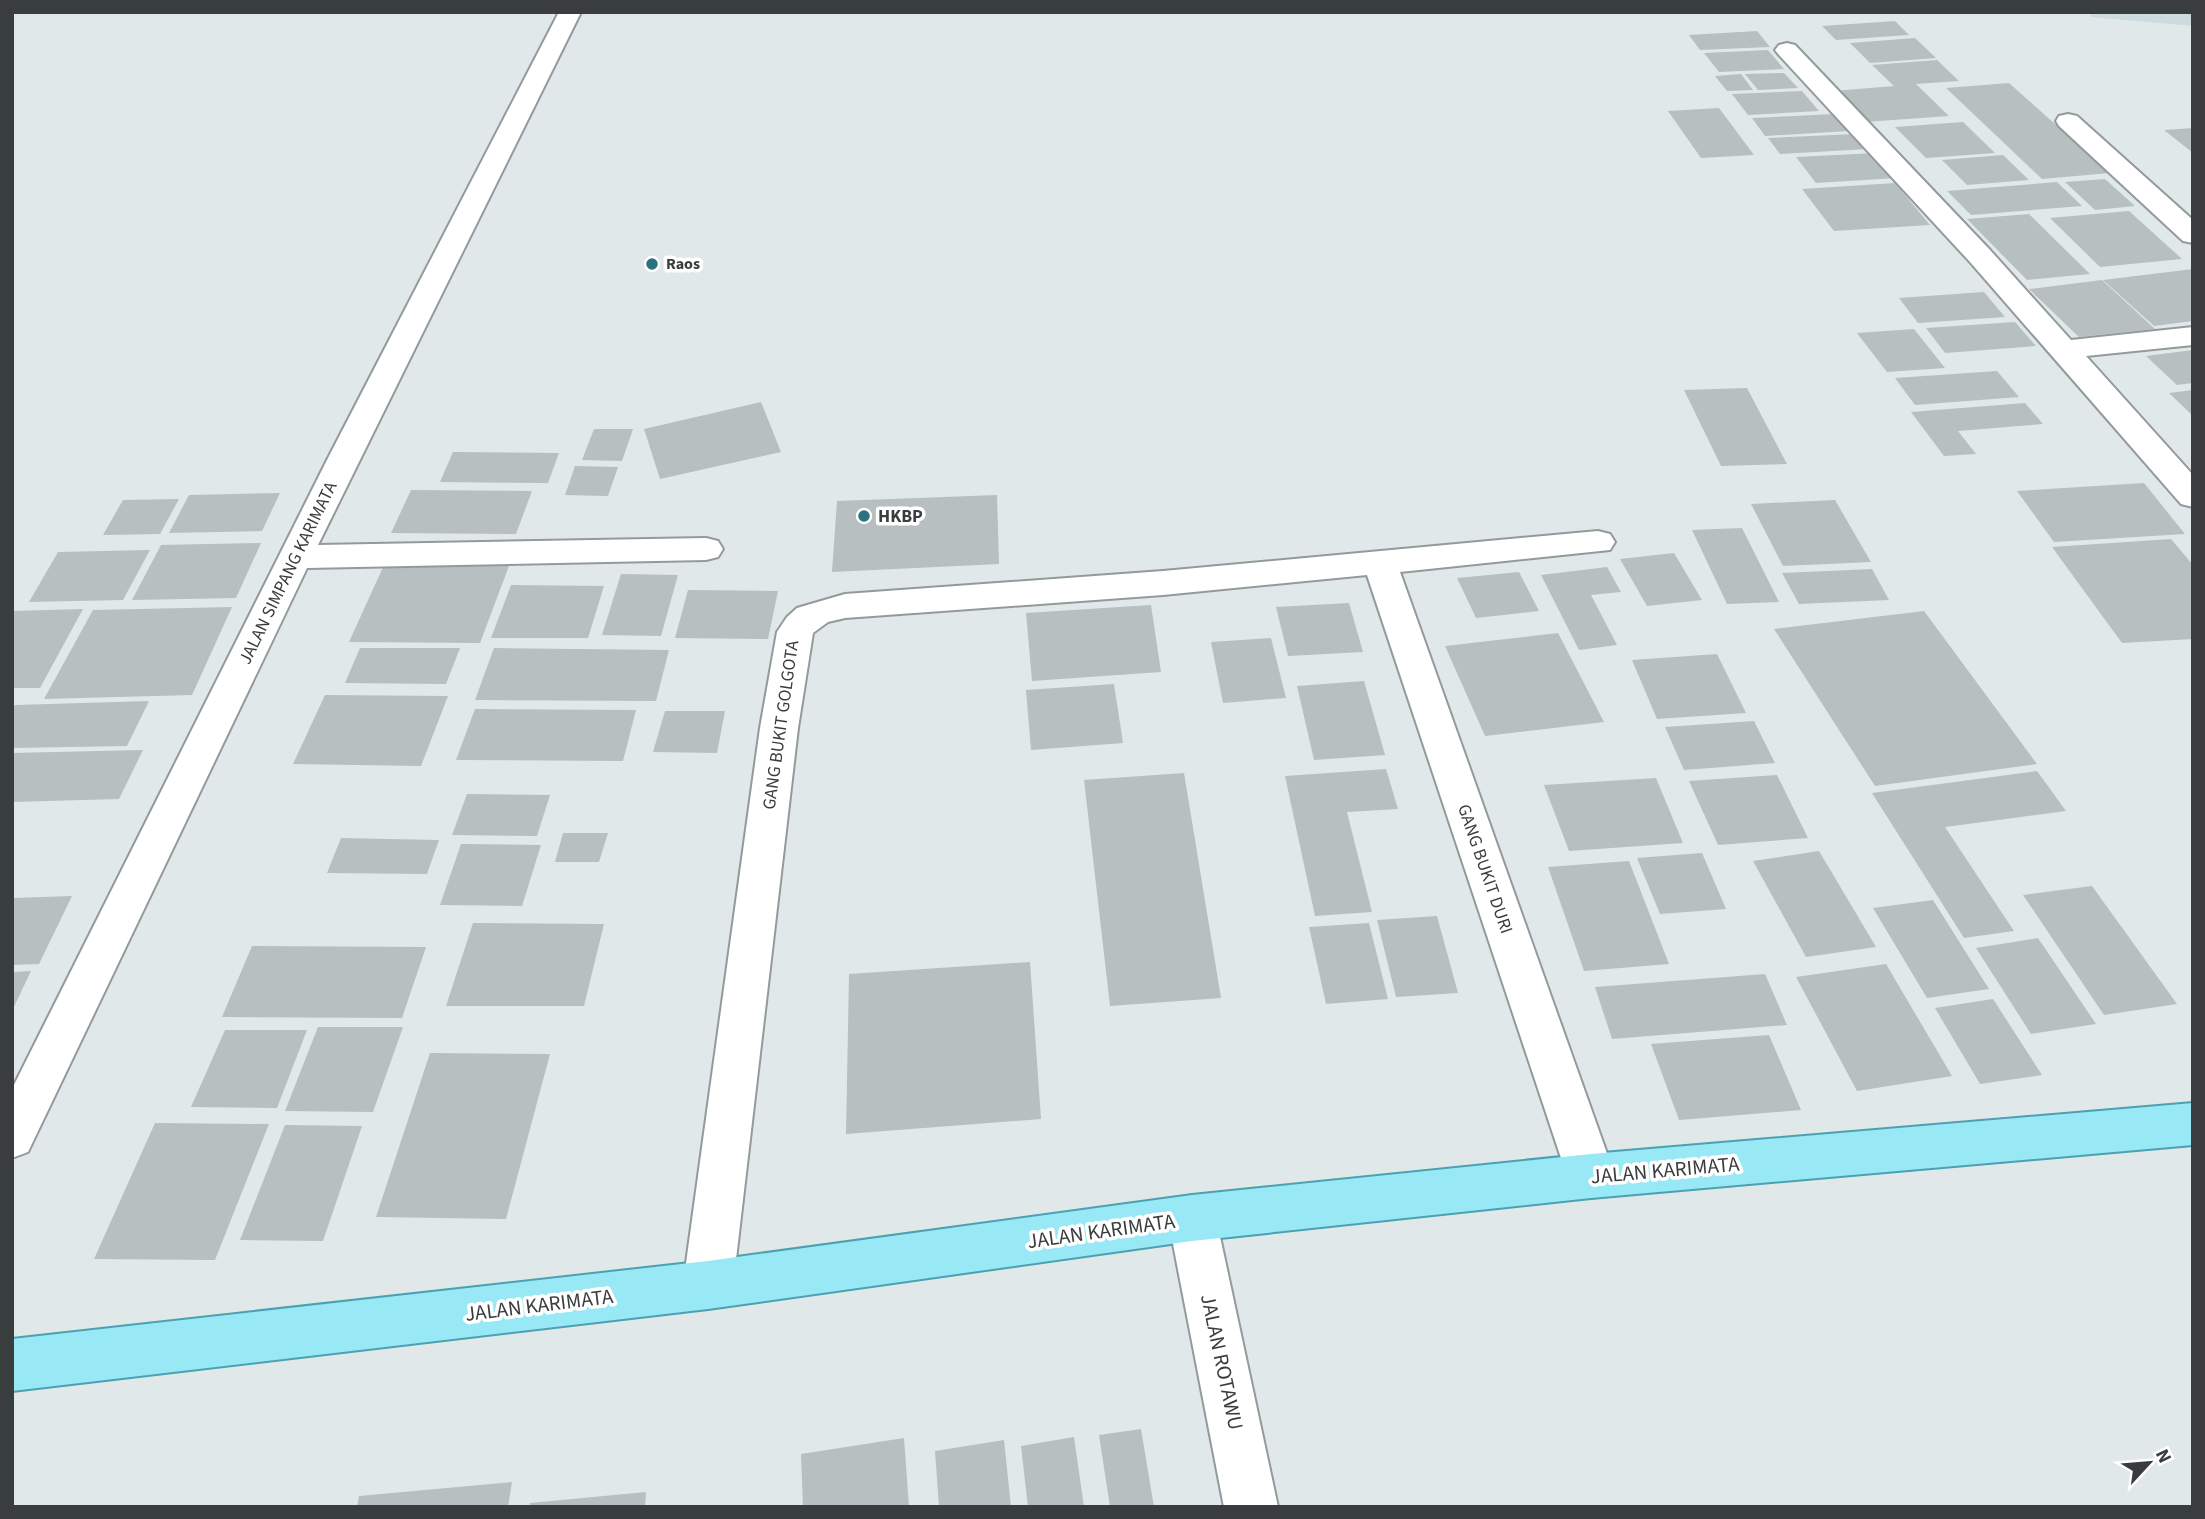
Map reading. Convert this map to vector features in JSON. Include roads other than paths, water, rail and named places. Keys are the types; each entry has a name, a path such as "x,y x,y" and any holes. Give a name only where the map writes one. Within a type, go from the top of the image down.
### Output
{"main road":[{"name":"JALAN KARIMATA","path":"12,1365 708,1285 1192,1218 1591,1176 2193,1124"}],"street":[{"name":"JALAN SIMPANG KARIMATA","path":"12,1137 295,557 570,12"},
{"path":"1787,50 1980,256 2193,496"},
{"path":"2068,121 2193,235"},
{"path":"2063,350 2193,336"},
{"path":"1380,563 1598,542"},
{"path":"295,557 706,550"},
{"name":"GANG BUKIT DURI","path":"1380,563 1591,1176"},
{"name":"GANG BUKIT GOLGOTA","path":"708,1285 779,728 795,632 802,619 816,612 845,606 1163,583 1380,563"},
{"name":"JALAN ROTAWU","path":"1192,1218 1251,1507"}],"place":[{"name":"Raos","path":"652,264"},
{"name":"HKBP","path":"864,516"}]}
